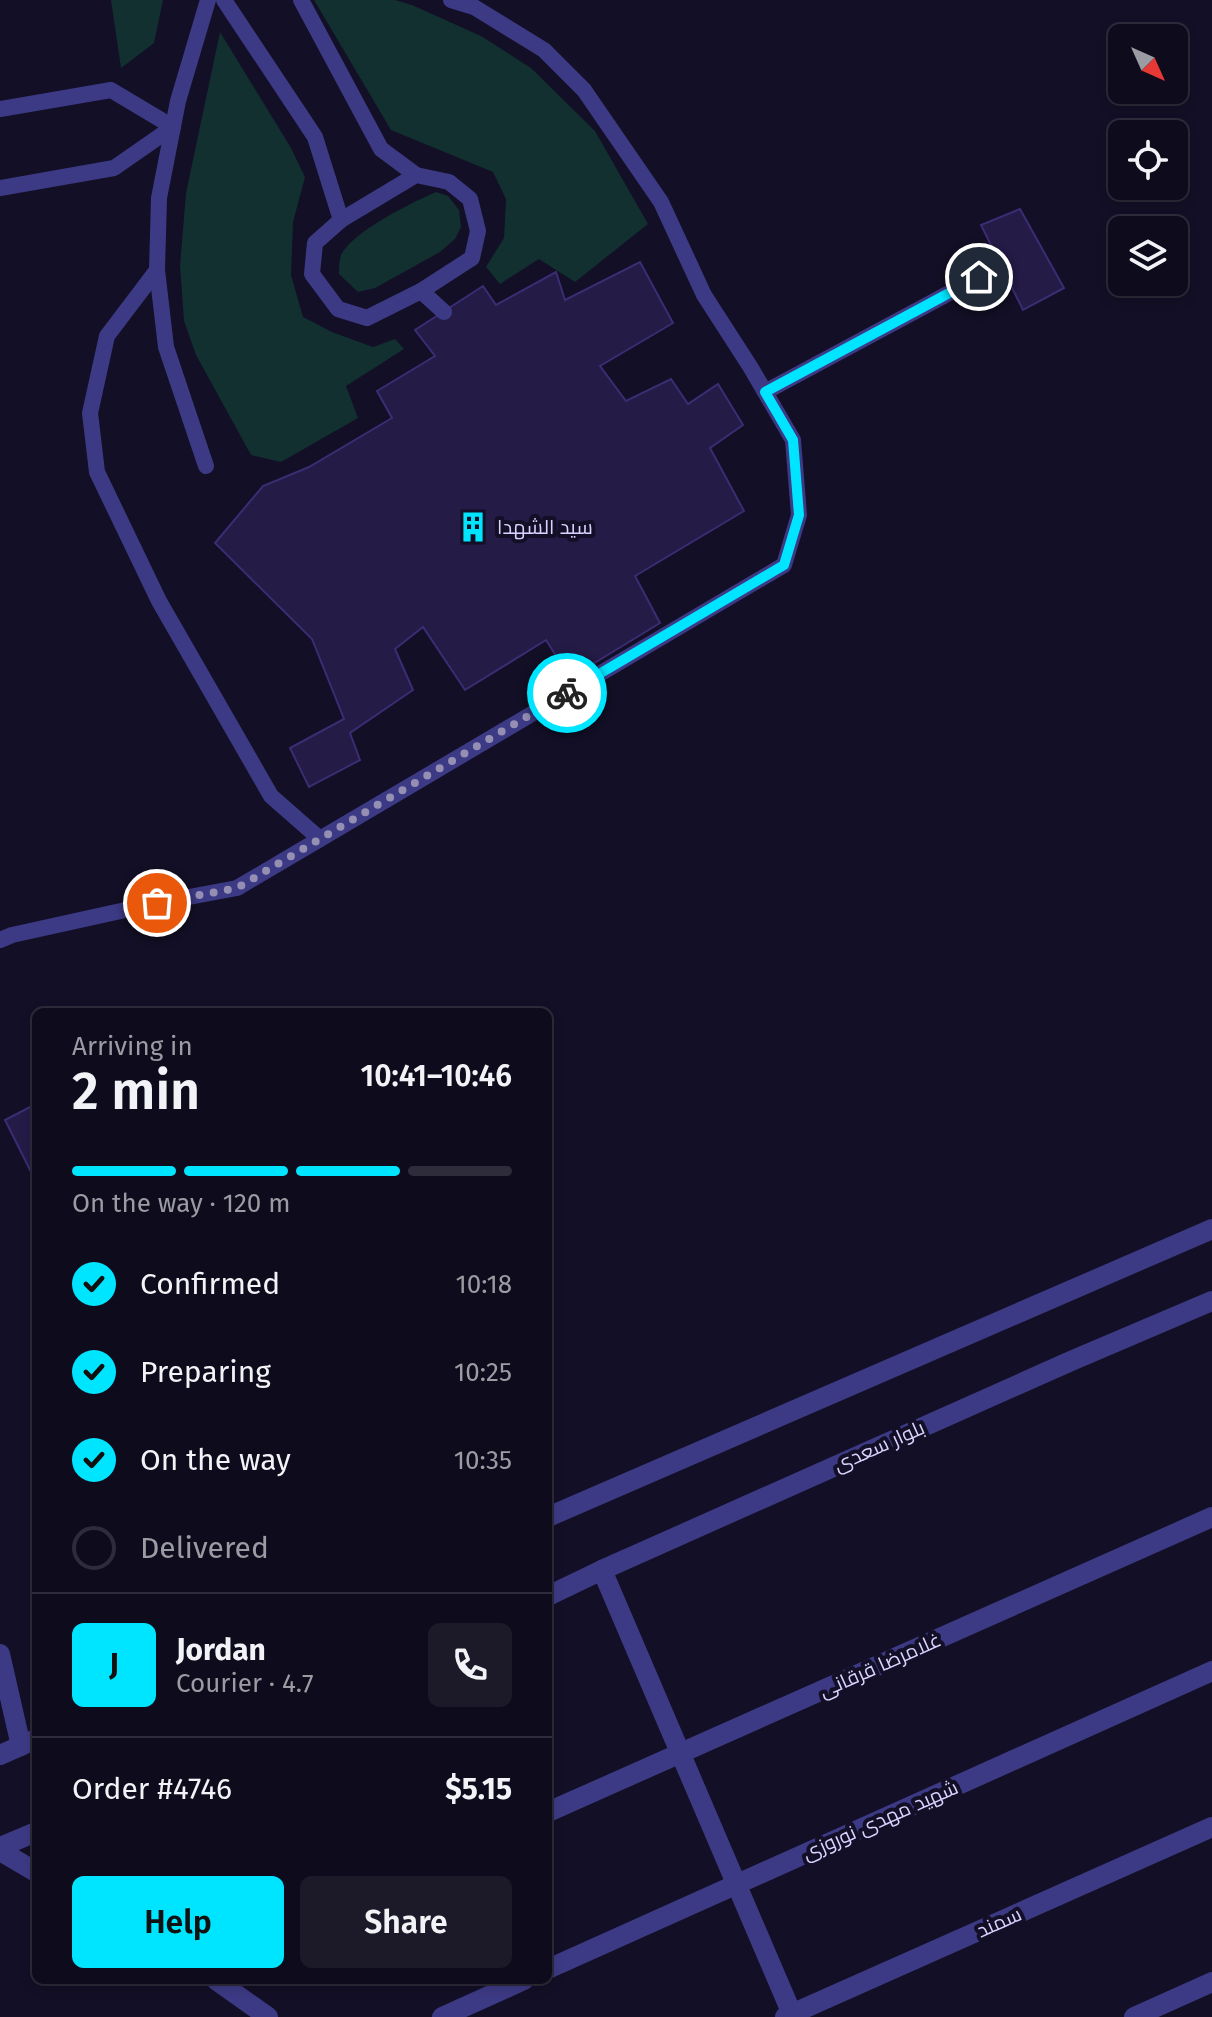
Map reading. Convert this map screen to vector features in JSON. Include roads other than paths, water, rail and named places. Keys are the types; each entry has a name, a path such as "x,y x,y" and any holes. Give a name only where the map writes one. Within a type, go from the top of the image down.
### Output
{"street":[{"path":"552,1515 1212,1229"},
{"name":"بلوار سعدی","path":"552,1594 1212,1301"},
{"name":"غلامرضا قرقانی","path":"552,1810 1212,1517"},
{"path":"602,1570 737,1884 789,2016"},
{"path":"0,1654 28,1743 0,1755"},
{"name":"شهید مهدی نوروزی","path":"552,1967 1212,1671"},
{"name":"سمند","path":"789,2016 1212,1827"},
{"path":"0,1849 32,1834"},
{"path":"0,1849 32,1869"},
{"path":"1134,2017 1212,1982"},
{"path":"222,1984 267,2017"},
{"path":"442,2017 515,1984"}],"lane":[{"path":"206,466 166,347 157,270 159,198 178,101 208,0"},
{"path":"224,0 315,137 341,220"},
{"path":"301,0 381,149 416,175 449,182 470,199 478,231 472,258 421,291 367,318 338,309 312,274 315,243 341,220 416,175"},
{"path":"0,940 157,903 237,888 784,565 799,515 793,440 704,295 661,202 584,90 544,50 474,7 451,0"},
{"path":"0,109 111,90 173,127"},
{"path":"0,188 114,168 173,127"},
{"path":"157,270 107,336 90,413 97,472 159,601 271,796 320,839"},
{"path":"765,392 979,277"},
{"path":"421,291 444,312"}],"place":[{"name":"سید الشهدا","path":"473,527"}]}
